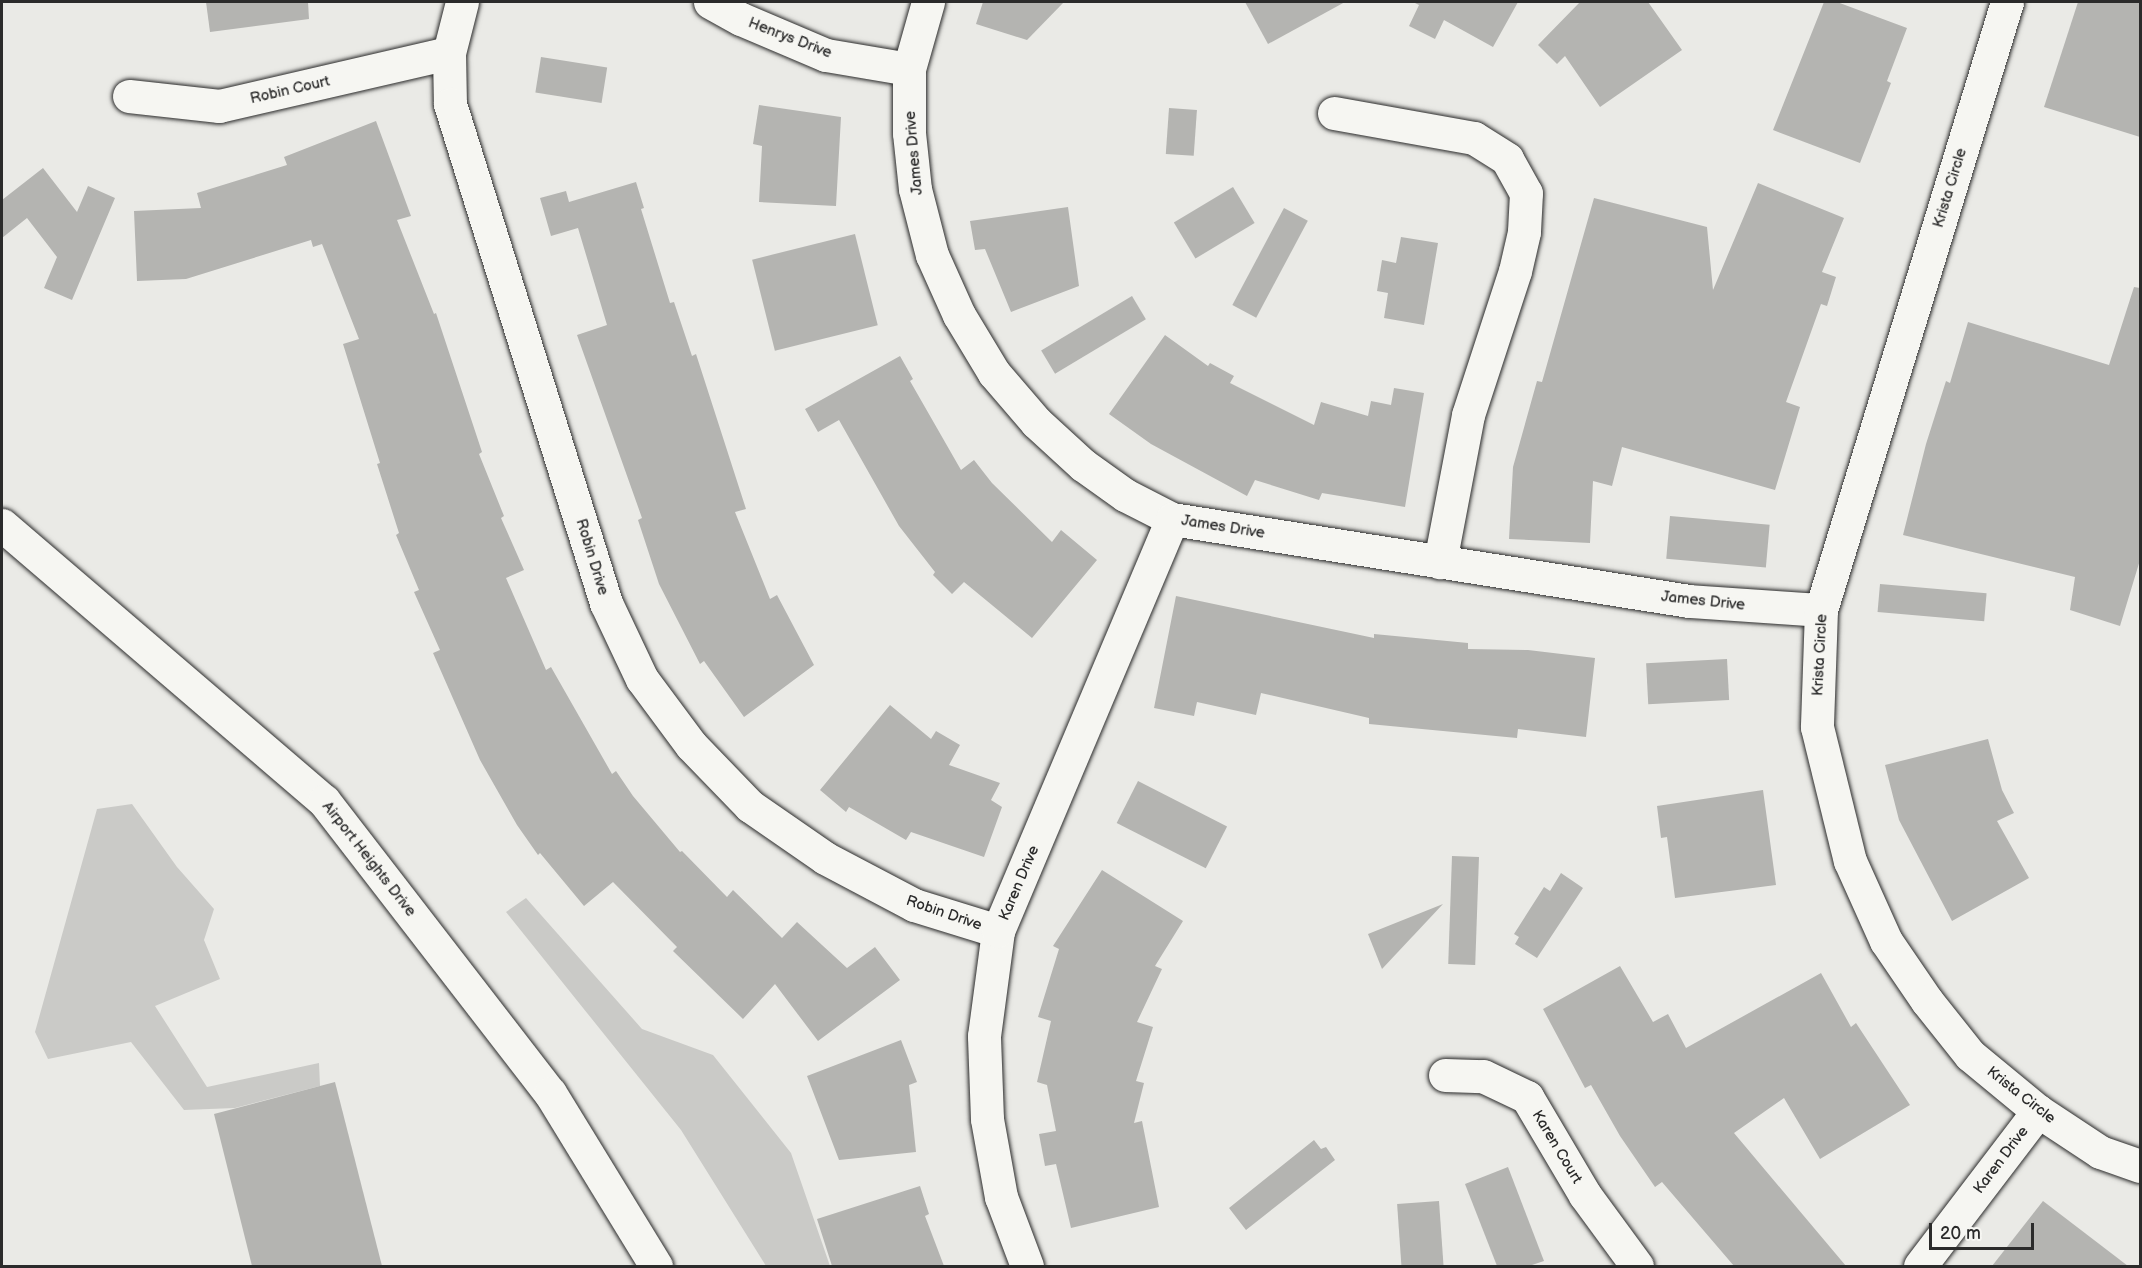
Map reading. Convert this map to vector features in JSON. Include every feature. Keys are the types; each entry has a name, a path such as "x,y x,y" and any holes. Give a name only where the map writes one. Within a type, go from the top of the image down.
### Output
{"street":[{"name":"Robin Drive","path":"462,2 448,53 450,104 606,603 642,679 691,745 750,806 825,858 914,905 998,931"},
{"name":"Henrys Drive","path":"710,2 741,19 826,55 909,69"},
{"name":"James Drive","path":"928,2 909,69 909,133 915,189 932,255 959,315 994,374 1036,422 1083,465 1116,489 1172,519 1689,602 1821,610"},
{"name":"Krista Circle","path":"2007,2 1821,610 1817,727 1829,784 1855,871 1886,941 1927,1001 1970,1055 2038,1111 2100,1152 2140,1166"},
{"name":"Robin Court","path":"129,96 219,106 448,53"},
{"path":"1335,113 1473,138 1507,159 1526,193 1524,232 1515,271 1468,415 1440,562"},
{"name":"Karen Drive","path":"1027,1266 1001,1197 987,1119 984,1035 998,931 1172,519"},
{"name":"Airport Heights Drive","path":"2,525 324,801 550,1093 656,1266"},
{"name":"Karen Court","path":"1445,1075 1482,1076 1527,1097 1585,1195 1637,1266"},
{"name":"Karen Drive","path":"1920,1266 2038,1111"}],"shaded area":[{"path":"132,804 177,867 214,909 204,940 220,979 155,1006 207,1087 319,1063 320,1086 235,1108 184,1110 131,1042 48,1059 35,1032 97,809"},
{"path":"526,898 642,1029 713,1055 791,1153 830,1266 766,1266 681,1130 506,912"}],"building":[{"path":"206,2 308,2 309,19 210,32"},
{"path":"983,2 1064,2 1027,40 976,24"},
{"path":"1245,2 1345,2 1268,44"},
{"path":"1413,2 1518,2 1493,47 1444,20 1435,39 1409,26 1419,5"},
{"path":"1580,2 1648,2 1682,50 1600,107 1565,56 1557,64 1538,45"},
{"path":"1824,2 1837,2 1907,28 1887,81 1891,83 1860,163 1773,130"},
{"path":"2078,2 2140,2 2140,137 2044,107"},
{"path":"541,57 607,67 602,103 535,93"},
{"path":"759,105 841,117 836,206 759,202 762,146 753,144"},
{"path":"1169,108 1197,110 1194,156 1166,154"},
{"path":"376,121 411,216 397,220 434,314 436,313 482,452 479,454 504,516 501,518 524,570 506,578 546,670 551,667 612,774 616,771 633,796 680,852 682,851 727,897 733,890 782,938 797,922 847,968 875,947 900,980 818,1041 775,984 743,1019 673,951 677,947 613,882 584,906 540,853 538,855 517,825 480,760 433,653 440,650 414,592 419,590 396,535 399,533 377,464 380,463 343,344 359,339 322,244 313,247 311,240 186,279 137,281 134,211 201,208 197,193 287,165 284,157"},
{"path":"43,168 77,212 88,186 115,198 72,300 44,288 57,257 27,218 2,238 2,200"},
{"path":"636,182 644,208 641,209 670,303 674,302 692,356 696,354 746,509 735,512 770,599 777,595 814,665 744,717 704,661 700,664 659,584 638,520 642,518 577,335 607,325 578,228 551,236 540,198 566,191 569,202"},
{"path":"1758,183 1844,218 1822,272 1836,277 1827,306 1821,304 1786,402 1800,407 1775,490 1622,447 1612,486 1593,481 1590,543 1509,539 1513,467 1537,381 1542,382 1594,198 1707,227 1713,290"},
{"path":"1233,187 1255,223 1195,259 1174,223"},
{"path":"1068,207 1079,286 1011,312 985,249 975,250 970,221"},
{"path":"1284,208 1308,221 1256,318 1232,305"},
{"path":"855,234 878,325 775,351 752,260"},
{"path":"1401,237 1438,243 1424,325 1384,318 1388,293 1377,291 1382,260 1396,263"},
{"path":"2134,287 2140,288 2140,560 2120,626 2070,610 2075,577 1903,535 1926,444 1946,381 1950,383 1968,322 2109,365"},
{"path":"1132,296 1146,319 1055,374 1041,351"},
{"path":"1165,335 1208,366 1210,363 1234,376 1230,383 1314,425 1321,402 1368,416 1371,401 1391,405 1394,388 1424,393 1405,507 1322,493 1319,500 1255,480 1247,496 1151,444 1109,414"},
{"path":"900,356 913,379 910,381 961,470 974,460 992,483 1052,542 1061,530 1097,560 1032,638 964,582 952,594 933,575 935,572 899,526 839,420 818,432 805,409"},
{"path":"1670,516 1770,525 1766,568 1666,559"},
{"path":"1880,584 1987,593 1984,621 1878,612"},
{"path":"1176,596 1374,638 1374,634 1468,643 1468,649 1528,650 1595,658 1586,737 1518,729 1517,738 1369,724 1369,718 1261,693 1256,715 1197,702 1194,716 1154,708"},
{"path":"1727,659 1729,700 1648,704 1646,663"},
{"path":"890,705 931,739 936,731 960,745 949,765 1000,783 991,800 1002,807 984,857 911,832 906,840 849,807 846,812 820,790"},
{"path":"1988,739 2002,790 2014,813 1997,821 2029,878 1952,921 1899,820 1885,765"},
{"path":"1138,781 1227,826 1206,868 1117,823"},
{"path":"1763,790 1776,885 1675,898 1667,837 1661,838 1657,806"},
{"path":"1452,856 1479,857 1475,965 1448,964"},
{"path":"1102,870 1183,921 1155,966 1162,969 1137,1022 1153,1027 1136,1081 1144,1083 1134,1123 1142,1121 1159,1207 1071,1228 1056,1164 1045,1166 1039,1134 1056,1131 1047,1085 1037,1082 1051,1021 1038,1017 1059,949 1053,946"},
{"path":"1561,873 1583,888 1537,958 1515,944 1519,937 1514,934 1544,887 1550,891"},
{"path":"1443,904 1382,969 1368,934"},
{"path":"1620,966 1653,1022 1668,1014 1686,1048 1821,973 1851,1027 1856,1023 1910,1105 1820,1159 1784,1098 1734,1133 1846,1266 1734,1266 1662,1182 1655,1187 1620,1136 1591,1085 1585,1088 1543,1009"},
{"path":"901,1040 917,1082 909,1085 916,1152 839,1160 807,1076"},
{"path":"335,1082 382,1266 252,1266 214,1114"},
{"path":"1314,1140 1321,1149 1326,1147 1335,1160 1246,1230 1229,1208"},
{"path":"1508,1167 1544,1261 1529,1266 1497,1266 1465,1184"},
{"path":"920,1186 929,1214 925,1216 944,1266 832,1266 817,1219"},
{"path":"1439,1201 1444,1266 1401,1266 1397,1204"},
{"path":"2043,1201 2128,1266 1992,1266"}]}
